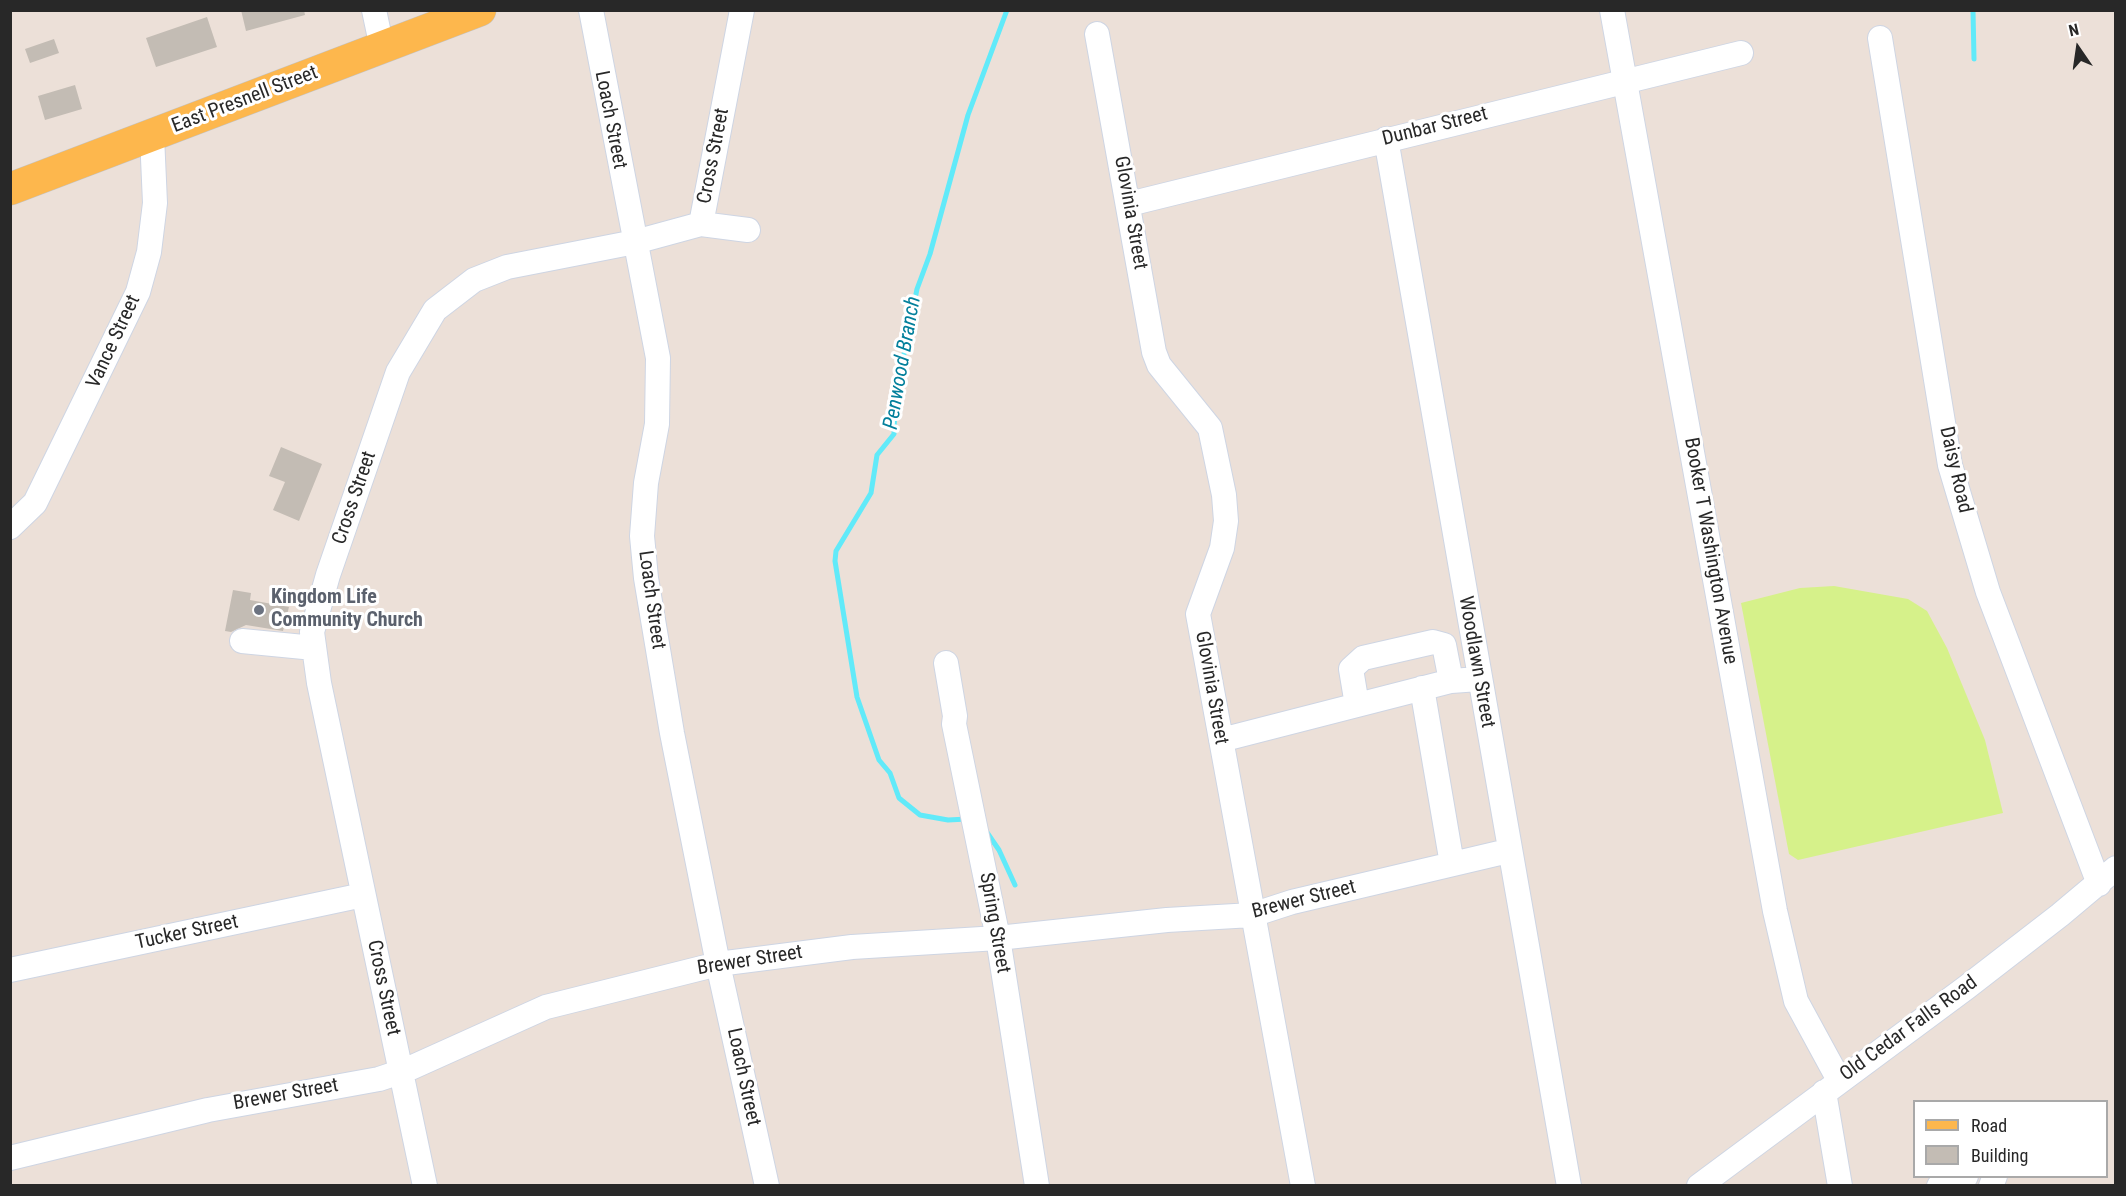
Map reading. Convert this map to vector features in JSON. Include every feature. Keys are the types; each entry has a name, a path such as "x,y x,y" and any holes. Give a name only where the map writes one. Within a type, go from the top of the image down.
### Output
{"main road":[{"name":"East Presnell Street","path":"10,189 480,10"}],"street":[{"path":"374,10 382,48"},
{"name":"Loach Street","path":"591,10 658,358 658,402 646,483 643,558 672,734 718,964 766,1185"},
{"name":"Cross Street","path":"425,1185 363,895 312,632 328,575 398,372 435,310 474,280 507,267 635,242 701,224 742,10"},
{"name":"Booker T Washington Avenue","path":"1612,10 1775,911 1797,1001 1832,1086 1840,1185"},
{"name":"Glovinia Street","path":"1097,34 1154,352 1159,365 1210,428 1224,495 1226,521 1222,548 1198,614 1303,1185"},
{"name":"Daisy Road","path":"1880,38 1950,465 1988,592 2107,876"},
{"name":"Dunbar Street","path":"1129,204 1741,53"},
{"name":"Vance Street","path":"10,527 35,503 138,292 149,252 155,204 152,136"},
{"name":"Woodlawn Street","path":"1386,139 1508,851 1569,1185"},
{"path":"701,224 748,230"},
{"path":"242,641 314,648"},
{"path":"1357,705 1351,669 1363,658 1433,642 1444,645 1451,681"},
{"name":"Spring Street","path":"946,663 955,716 954,724 998,938 1037,1185"},
{"path":"1221,740 1451,681 1479,679"},
{"path":"1422,688 1452,864"},
{"name":"Brewer Street","path":"10,1158 208,1110 379,1079 546,1007 718,964 852,947 998,938 1167,920 1252,915 1292,902 1508,851"},
{"name":"Old Cedar Falls Road","path":"1699,1185 1966,987 2107,876"},
{"name":"Tucker Street","path":"10,970 363,895"},
{"path":"1939,1185 1966,1181"}],"green space":[{"path":"1834,586 1908,599 1927,611 1947,648 1985,740 2003,813 1798,860 1789,854 1741,603 1800,588"}],"building":[{"path":"241,10 304,10 305,15 246,31"},
{"path":"207,17 217,47 156,67 146,38"},
{"path":"54,39 59,53 30,63 25,49"},
{"path":"75,85 82,109 45,120 38,96"},
{"path":"281,447 322,464 299,521 273,510 285,482 269,476"},
{"name":"Kingdom Life Community Church","path":"233,590 251,593 250,600 289,607 283,631 246,625 231,632 225,631"}],"waterway":[{"name":"Penwood Branch","path":"967,819 948,820 920,815 899,798 890,773 879,760 857,697 835,561 836,551 871,493 877,455 894,434 895,399 917,289 930,254 968,115 1007,10"},
{"path":"1973,10 1974,59"},
{"name":"Penwood Branch","path":"986,831 999,850 1015,885"}],"place":[{"name":"Kingdom Life Community Church","path":"259,610"}]}
